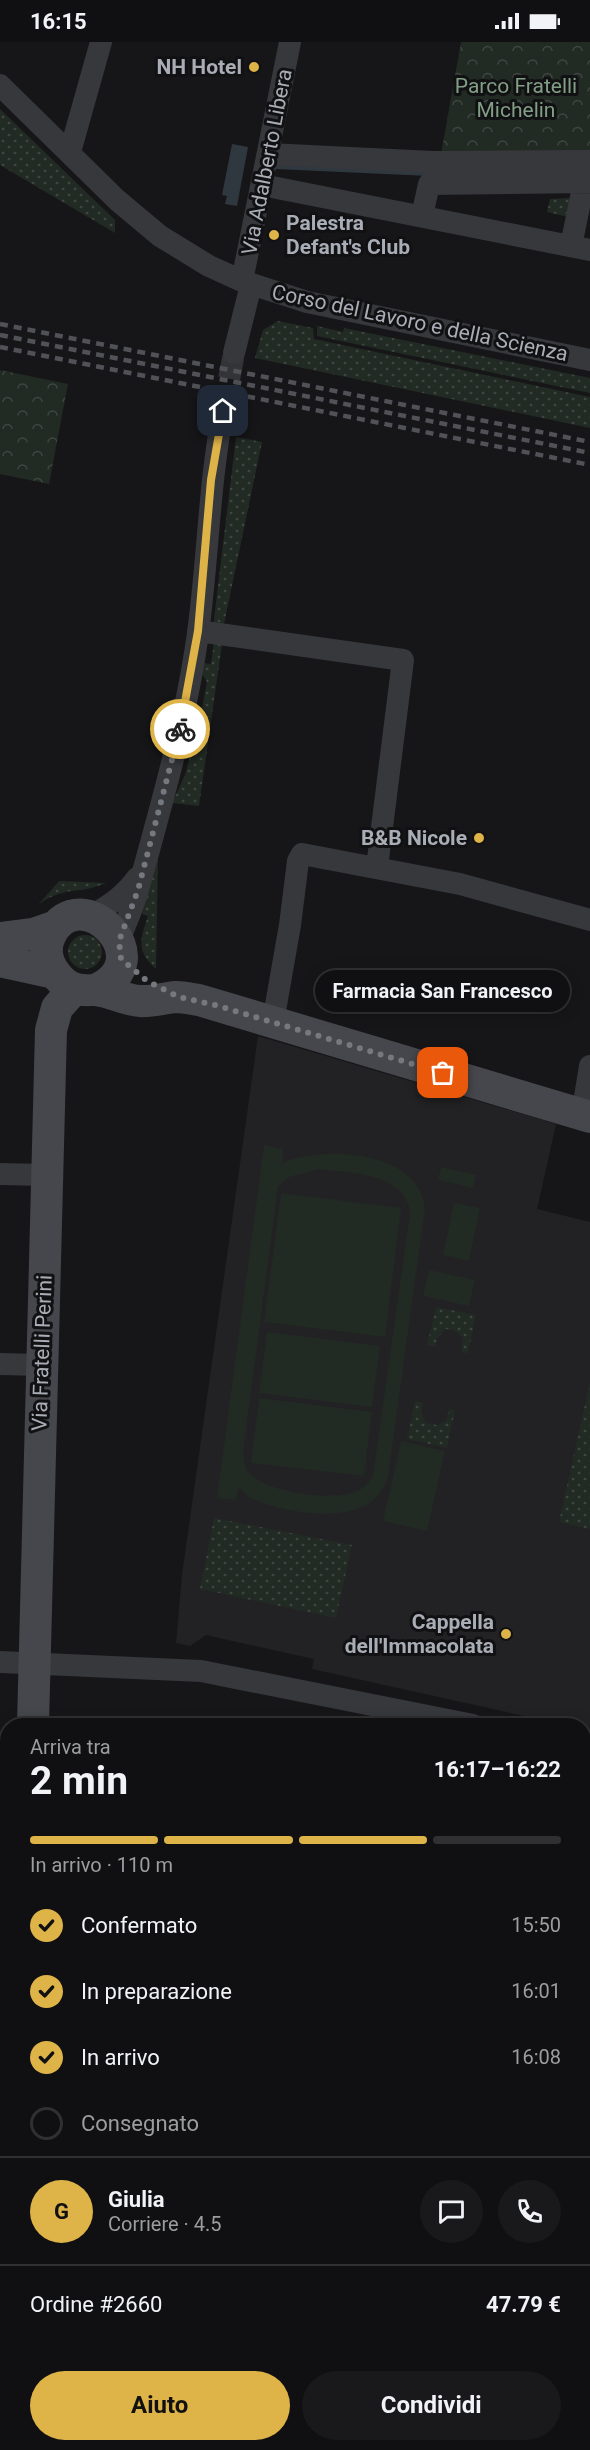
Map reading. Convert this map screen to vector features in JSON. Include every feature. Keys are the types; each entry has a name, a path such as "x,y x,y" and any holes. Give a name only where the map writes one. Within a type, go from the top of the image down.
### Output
{"street":[{"path":"70,152 101,42"},
{"name":"Via Adalberto Libera","path":"234,353 262,185 290,42"},
{"name":"Corso del Lavoro e della Scienza","path":"0,85 117,200 160,236 209,266 247,283 320,305 590,360"},
{"path":"268,154 424,162 588,175"},
{"path":"422,216 429,183 588,175"},
{"path":"262,185 581,248 588,175"},
{"path":"142,872 128,891 116,902 91,916 69,916 51,933 47,948 50,964 75,984 109,982 116,975 120,950 138,890 172,762 190,682 198,631 211,480 223,411"},
{"path":"198,631 403,660 376,867"},
{"path":"273,1022 298,861 302,854 460,884 590,920"},
{"path":"91,916 107,925 120,950 147,981 179,997"},
{"path":"0,938 33,934 56,926"},
{"path":"0,961 140,1001 179,997 207,1002 586,1116 590,1066"},
{"name":"Via Fratelli Perini","path":"33,1718 52,1020 57,1008 75,984"},
{"path":"0,1174 47,1175"},
{"path":"0,1364 41,1365"},
{"path":"0,1662 201,1671 438,1718"}],"shaded area":[{"path":"232,144 248,147 237,206 225,204 227,196 222,195"},
{"path":"258,1036 556,1124 537,1209 590,1222 590,1718 533,1718 312,1669 314,1659 206,1635 190,1646 176,1643 182,1575"}],"green space":[{"name":"Parco Fratelli Michelin","path":"461,42 590,42 590,155 441,154"},
{"path":"0,109 115,220 115,233 0,165"},
{"path":"572,198 568,217 547,212 550,199"},
{"path":"278,321 313,328 314,339 590,397 590,428 255,358 263,330"},
{"path":"317,326 343,332 344,328 590,378 590,393 317,336"},
{"path":"0,370 68,384 49,484 0,474"},
{"path":"236,437 262,442 224,624 214,622 214,619"},
{"path":"214,642 222,644 199,806 172,803 185,775 199,723 207,682 201,672 203,663 211,664"},
{"path":"158,856 156,969 143,951 143,932 148,916 142,914"},
{"path":"59,881 106,883 88,889 64,892 38,905"},
{"path":"85,935 97,940 102,952 97,964 85,969 73,964 68,952 73,940"},
{"path":"264,1145 283,1149 282,1163 300,1157 344,1154 367,1157 388,1164 406,1174 419,1189 425,1208 388,1477 383,1488 373,1501 363,1507 333,1513 304,1512 276,1507 251,1498 239,1487 236,1500 217,1498","holes":["319,1169 360,1174 388,1183 399,1190 406,1200 410,1213 373,1475 357,1491 332,1496 299,1493 268,1485 255,1478 247,1470 243,1452 278,1187 289,1177"]},
{"path":"441,1167 476,1175 473,1188 438,1180"},
{"path":"281,1193 401,1208 385,1337 264,1322"},
{"path":"454,1203 480,1208 469,1261 443,1255"},
{"path":"429,1270 475,1280 469,1306 423,1296"},
{"path":"436,1307 476,1315 468,1353 461,1352 463,1339 449,1329 437,1338 435,1347 427,1345"},
{"path":"267,1332 380,1346 372,1407 259,1393"},
{"path":"590,1382 590,1529 559,1522"},
{"path":"259,1398 372,1412 364,1476 251,1463"},
{"path":"415,1401 423,1403 421,1412 426,1423 437,1425 446,1421 449,1409 455,1410 447,1448 407,1439"},
{"path":"401,1441 445,1451 427,1531 383,1521"},
{"path":"214,1518 352,1545 336,1618 200,1589"}],"waterway":[{"path":"276,166 430,173"}],"tunnel":[{"path":"223,411 234,353"}],"railway":[{"path":"0,324 590,442"},
{"path":"0,335 590,453"},
{"path":"0,347 590,465"}],"way so far":[{"path":"180,729 138,890 119,941 121,959 147,981 179,997 199,1000 443,1073"}],"place":[{"name":"NH Hotel","path":"254,67"},
{"name":"Palestra Defant's Club","path":"274,235"},
{"name":"B&B Nicole","path":"479,838"},
{"name":"Farmacia San Francesco","path":"443,1073"},
{"name":"Cappella dell'Immacolata","path":"506,1634"}],"route":[{"path":"180,729 198,631 211,480 223,411"}]}
